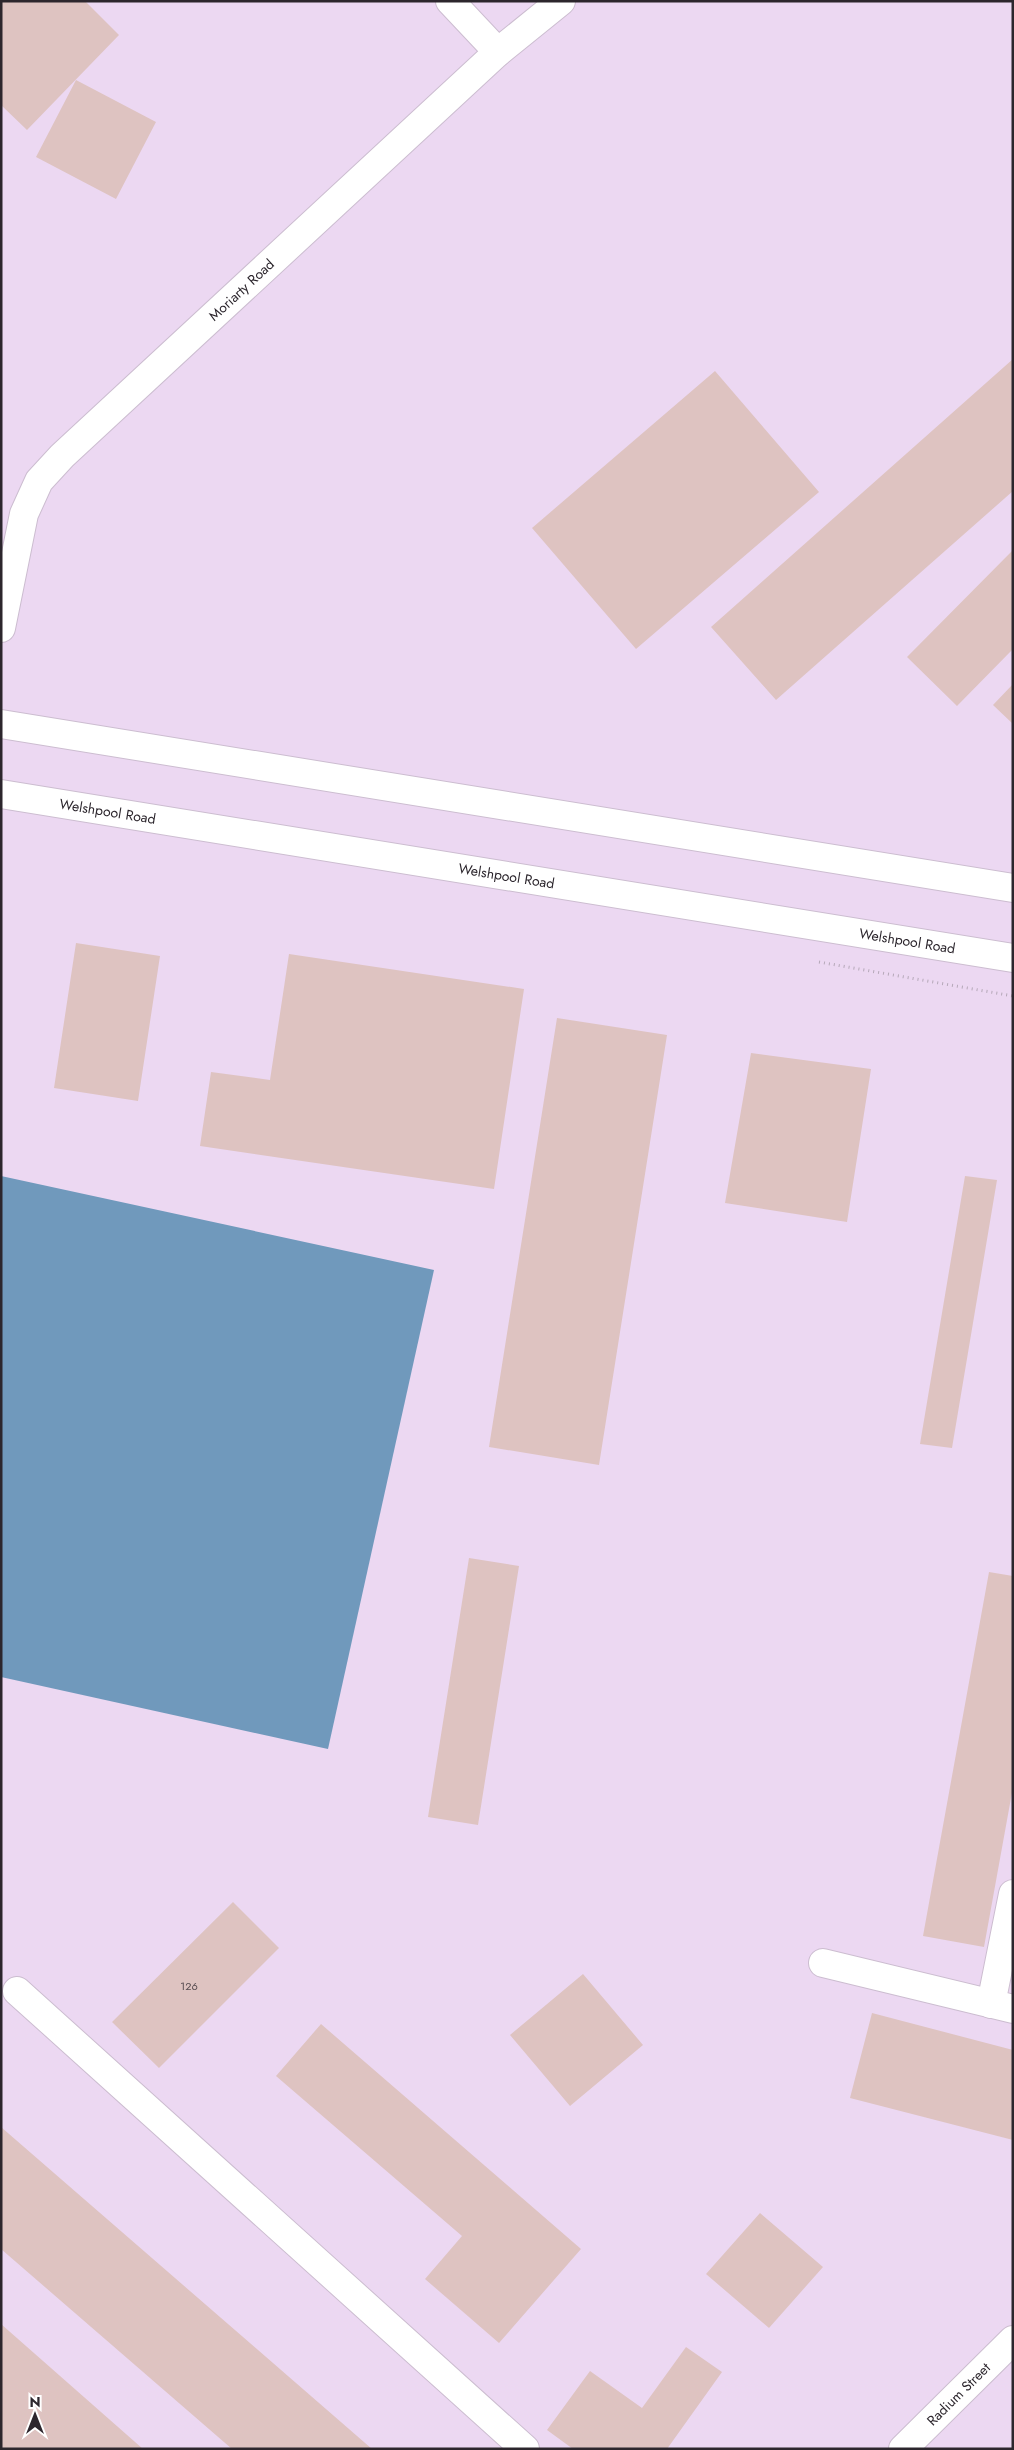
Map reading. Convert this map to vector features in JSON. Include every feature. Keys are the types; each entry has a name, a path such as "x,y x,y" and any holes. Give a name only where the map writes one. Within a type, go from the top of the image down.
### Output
{"main road":[{"path":"450,1 498,52"},
{"name":"Moriarty Road","path":"1,628 24,514 39,481 62,456 498,52 561,1"},
{"path":"1,724 1013,888"},
{"name":"Welshpool Road","path":"1,794 1013,958"},
{"path":"823,1963 1002,2006 1013,1894"},
{"path":"17,1991 525,2449"},
{"name":"Radium Street","path":"903,2449 1013,2340"}],"shaded area":[{"path":"1,1 1013,1 1013,2449 1,2449"}],"water":[{"path":"1,1176 434,1270 328,1749 1,1677"}],"building":[{"path":"1,1 85,1 119,35 27,130 1,105"},
{"path":"76,80 156,122 116,199 36,157"},
{"path":"1013,359 1013,491 776,700 711,627"},
{"path":"715,371 819,492 636,649 532,528"},
{"path":"1013,550 1013,649 957,706 907,657"},
{"path":"1013,684 1013,724 993,705"},
{"path":"76,943 160,956 138,1101 54,1088"},
{"path":"289,954 524,989 494,1189 200,1146 211,1072 270,1080"},
{"path":"557,1018 667,1035 599,1465 489,1447"},
{"path":"751,1053 871,1069 847,1222 725,1203"},
{"path":"965,1176 997,1180 952,1448 920,1444"},
{"path":"469,1558 519,1566 478,1825 428,1817"},
{"path":"989,1572 1013,1576 1013,1787 984,1947 923,1936"},
{"path":"233,1902 279,1948 159,2068 112,2022"},
{"path":"583,1974 643,2045 570,2106 510,2035"},
{"path":"872,2013 1013,2050 1013,2140 850,2098"},
{"path":"321,2024 581,2249 499,2343 425,2279 462,2236 276,2076"},
{"path":"1,2127 372,2449 232,2449 1,2249"},
{"path":"760,2213 823,2267 769,2328 706,2274"},
{"path":"1,2324 143,2449 1,2449"},
{"path":"686,2347 722,2372 667,2449 573,2449 547,2430 590,2371 642,2408"}]}
